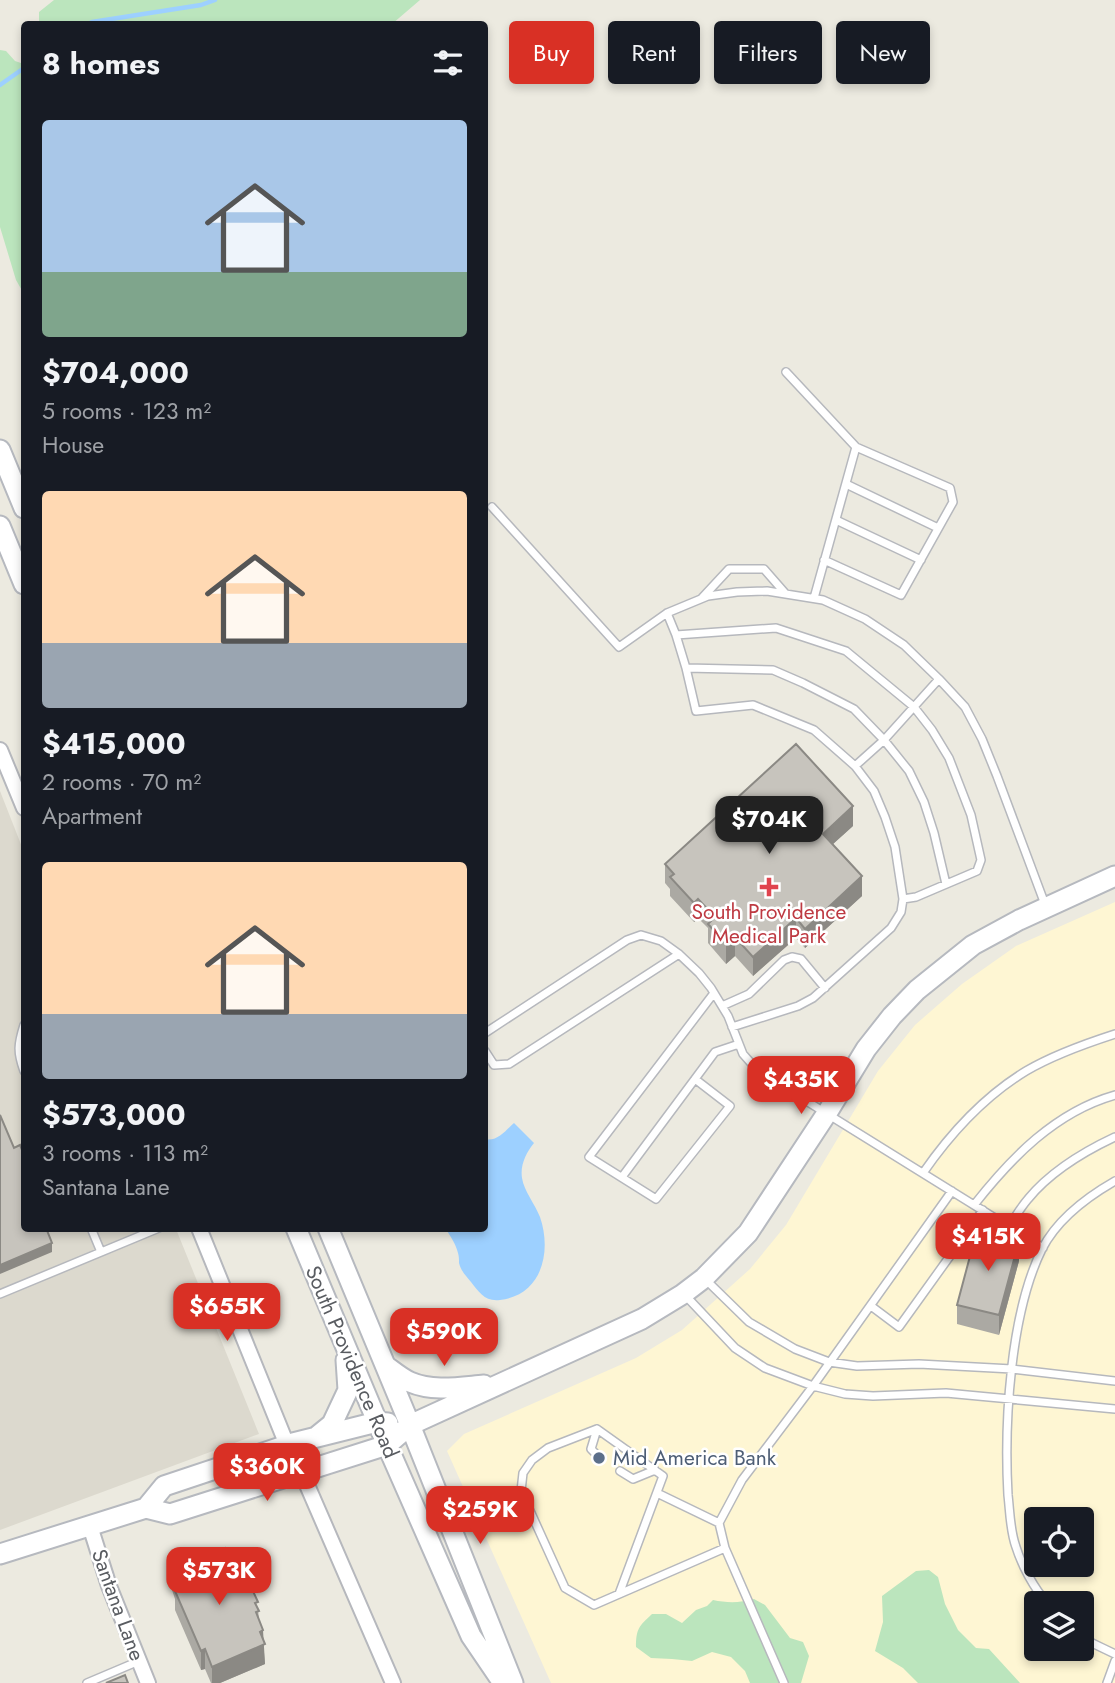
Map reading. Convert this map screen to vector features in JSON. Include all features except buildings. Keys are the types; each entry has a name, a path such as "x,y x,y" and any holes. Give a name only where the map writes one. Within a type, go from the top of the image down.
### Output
{"street":[{"path":"0,450 21,501"},
{"path":"0,526 21,577"},
{"path":"0,750 21,801"},
{"path":"0,1555 146,1508 170,1514 387,1445 410,1425 642,1319 704,1278 748,1233 866,1049 917,990 973,945 1046,907 1115,876"},
{"path":"201,1232 287,1445"},
{"name":"South Providence Road","path":"298,1232 471,1636 503,1683"},
{"name":"South Providence Road","path":"330,1232 513,1683"},
{"path":"314,1438 332,1424 348,1390 348,1369 342,1338"},
{"path":"386,1366 409,1381 423,1386 442,1388 498,1384"},
{"path":"146,1508 164,1486 287,1445 377,1422 410,1425"},
{"path":"301,1471 393,1683"},
{"name":"Santana Lane","path":"90,1526 105,1574 148,1683"}],"lane":[{"path":"786,372 856,447 950,488 953,502 901,595 824,560"},
{"path":"814,598 856,447"},
{"path":"846,484 938,528"},
{"path":"492,507 619,647 667,613 708,596 767,591 823,600 865,620 904,645 965,707 982,739 1046,907"},
{"path":"836,520 920,560"},
{"path":"701,599 729,569 764,569 786,594"},
{"path":"667,613 686,668 696,711 753,705 814,730 855,766 874,791 886,817 895,847 903,900 901,912 891,928 813,998 798,1006 733,1027"},
{"path":"676,635 776,628 846,652 914,707 932,730 953,767 971,815 981,860 977,870 916,897 903,900"},
{"path":"686,668 773,670 854,709 884,740 909,772 924,802 946,884"},
{"path":"855,766 884,740 939,679"},
{"path":"488,1031 627,940 641,935 661,941 699,973 714,993 733,1027 743,1054 758,1071 1043,1248"},
{"path":"488,1056 494,1065 509,1064 679,954"},
{"path":"722,1006 749,994 784,960 792,957 801,959 825,988"},
{"path":"695,1079 730,1106 656,1199 589,1157 714,993"},
{"path":"923,1173 962,1124 1024,1072 1059,1054 1115,1034"},
{"path":"21,1035 21,1063"},
{"path":"622,1177 715,1052 739,1044"},
{"path":"974,1205 996,1177 1042,1133 1074,1113 1115,1095"},
{"path":"1009,1227 1028,1199 1049,1177 1115,1136"},
{"path":"1038,1591 1016,1547 1010,1524 1007,1475 1009,1400 1020,1321 1028,1287 1043,1248 1062,1221 1090,1195 1115,1181"},
{"path":"784,1683 725,1548 719,1523 742,1479 813,1386 952,1191"},
{"path":"871,1306 899,1327 983,1210"},
{"path":"93,1232 101,1252"},
{"path":"0,1294 149,1232"},
{"path":"704,1278 749,1322 795,1349 829,1362 857,1366 919,1364 1012,1369 1115,1381"},
{"path":"683,1294 735,1348 765,1367 813,1386 845,1394 873,1396 946,1393 1115,1409"},
{"path":"597,1429 548,1448 532,1460 523,1473 521,1491 565,1588 594,1605 725,1548"},
{"path":"596,1454 591,1449 597,1429"},
{"path":"597,1429 663,1476 620,1594"},
{"path":"620,1471 632,1479 655,1470"},
{"path":"657,1493 719,1523"},
{"path":"1094,1644 1115,1654"},
{"path":"87,1683 139,1661"},
{"path":"1107,1683 1115,1661"}],"shaded area":[{"path":"0,791 21,844 21,1232 177,1232 259,1434 0,1530"},
{"path":"1115,902 1115,1683 551,1683 447,1451 464,1434 636,1358 682,1330 750,1269 786,1225 878,1071 915,1025 962,984 1016,946"}],"green space":[{"path":"54,0 420,0 396,21 39,21 39,12"},
{"path":"0,50 6,51 15,61 21,63 21,289 0,227"},
{"path":"929,1570 938,1577 945,1604 958,1630 976,1648 989,1649 1020,1683 918,1683 903,1668 875,1651 883,1622 882,1596 916,1571"},
{"path":"754,1599 765,1605 790,1638 803,1642 809,1656 801,1683 750,1683 745,1671 731,1657 712,1652 692,1661 651,1658 636,1647 639,1628 652,1614 666,1614 682,1623 713,1600 734,1602"}],"water":[{"path":"514,1123 534,1143 524,1159 522,1178 540,1217 545,1244 540,1270 526,1290 495,1300 483,1296 464,1273 456,1246 448,1232 488,1232 488,1140 504,1132"}],"waterway":[{"path":"98,21 201,5 215,0"},
{"path":"0,85 21,70"}],"place":[{"name":"South Providence Medical Park","path":"769,887"},
{"name":"Mid America Bank","path":"599,1458"}]}
